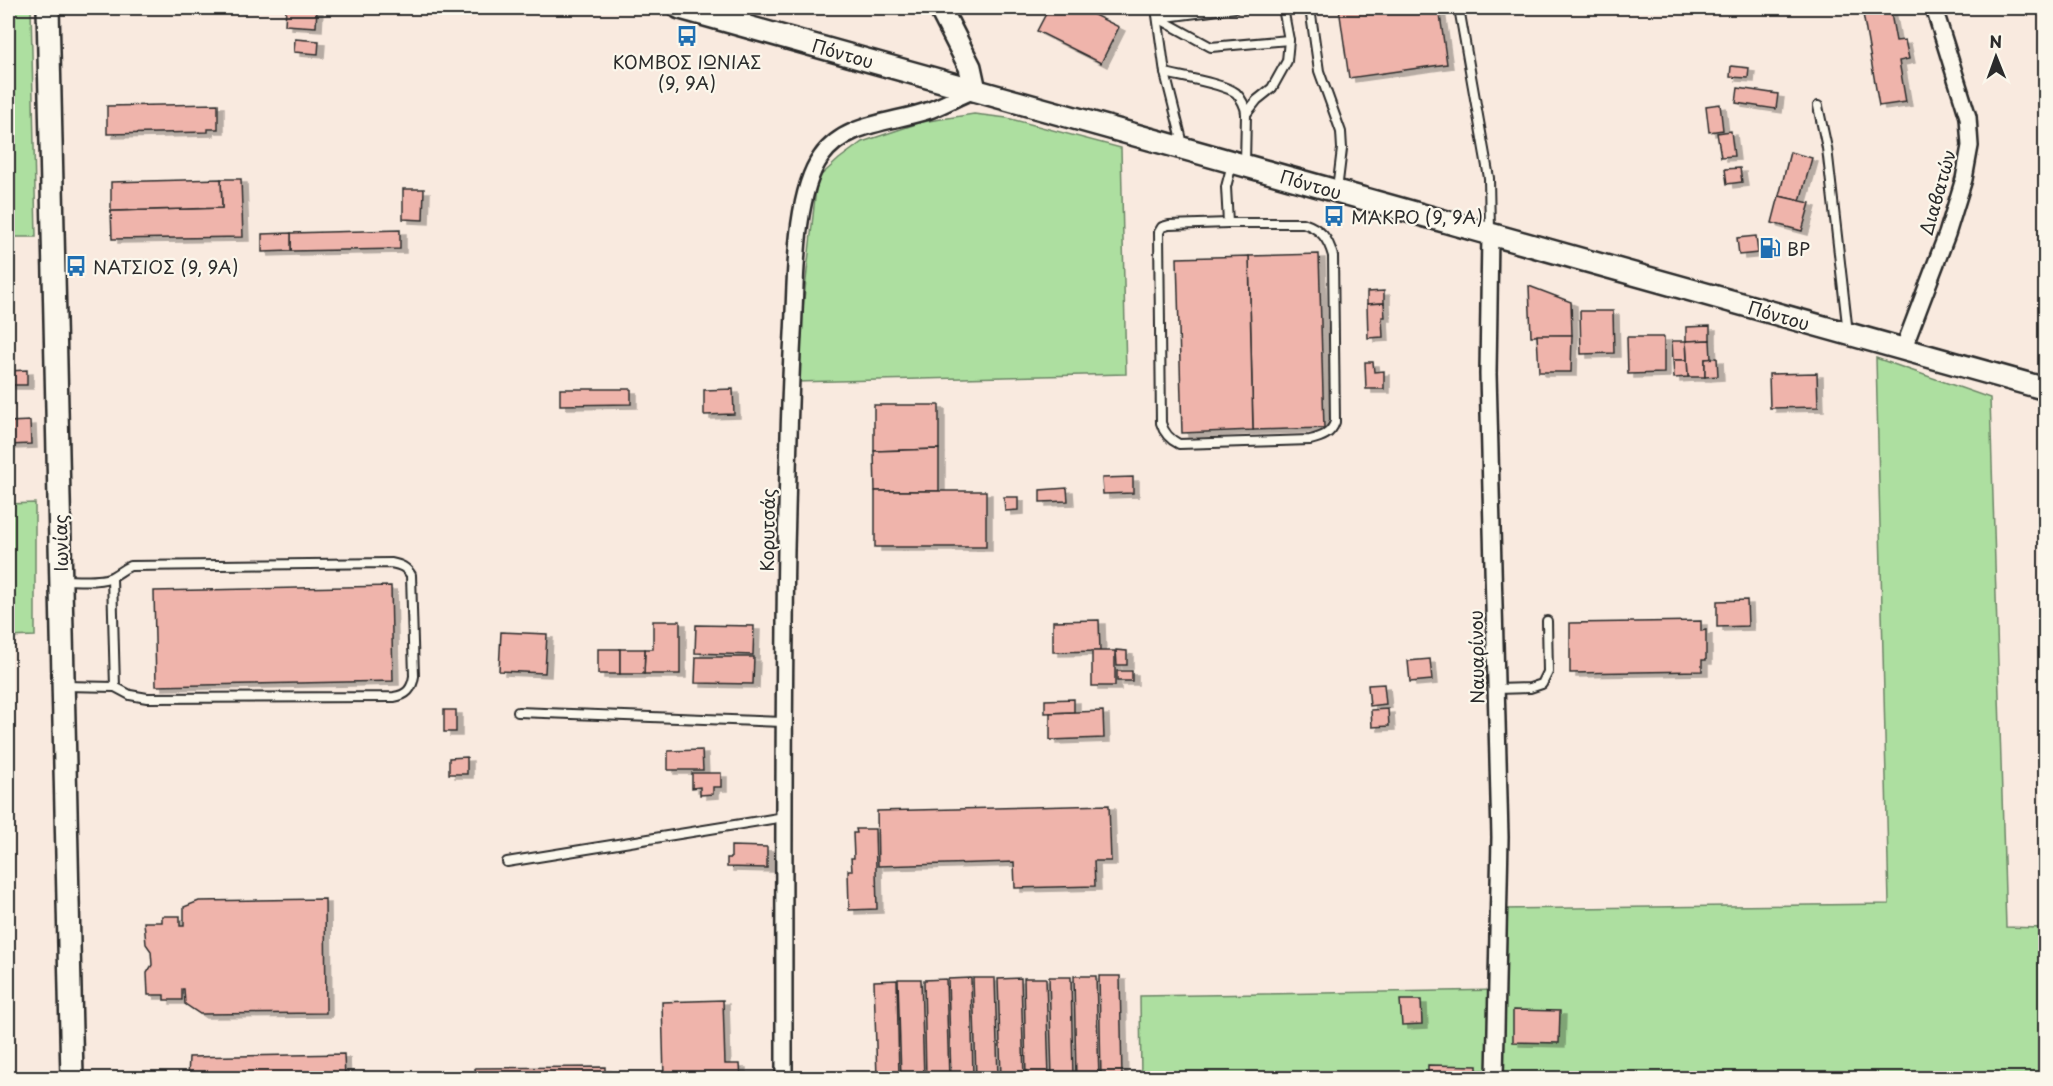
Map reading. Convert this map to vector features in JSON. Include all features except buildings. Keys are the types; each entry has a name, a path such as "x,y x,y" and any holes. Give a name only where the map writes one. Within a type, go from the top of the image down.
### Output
{"street":[{"name":"Ιωνίας","path":"48,8 72,1078"},
{"name":"Πόντου","path":"680,8 746,16 975,90 2046,389"},
{"path":"940,8 970,67 975,90"},
{"name":"Διαβατών","path":"1903,350 1947,234 1964,179 1970,146 1968,117 1934,8"},
{"name":"Κορυτσάς","path":"784,1078 784,722 789,397 799,233 804,196 821,156 834,142 854,130 929,110 947,103 956,96 975,90"},
{"name":"Ναυαρίνου","path":"1490,234 1488,374 1500,837 1495,1078"}],"lane":[{"path":"1156,8 1166,73 1184,148"},
{"path":"1158,18 1235,8"},
{"path":"1246,114 1257,99 1272,88 1287,61 1289,40 1284,8"},
{"path":"1310,8 1319,71 1341,132 1342,149 1337,191"},
{"path":"1459,8 1490,178 1490,234"},
{"path":"1158,18 1211,46 1289,40"},
{"path":"1166,73 1235,92 1246,107 1239,164 1227,187 1228,223"},
{"path":"1818,106 1827,148 1848,334"},
{"path":"1228,223 1303,223 1314,227 1329,243 1333,256 1335,422 1332,429 1320,438 1179,444 1163,431 1161,423 1159,232 1162,227 1169,225 1228,223"},
{"path":"64,686 115,687 147,698 394,697 403,695 410,689 414,676 411,575 406,568 391,563 130,566 119,570 112,578 115,687"},
{"path":"61,580 112,578"},
{"path":"1496,689 1530,688 1542,684 1548,672 1547,621"},
{"path":"518,712 784,722"},
{"path":"507,862 784,817"}],"green space":[{"path":"8,8 31,8 36,237 8,237"},
{"path":"974,114 1007,118 1121,148 1126,374 795,382 817,179 862,142 922,122"},
{"path":"1876,358 1990,398 2006,927 2045,928 2045,1052 2038,1076 2045,1076 2045,1078 1141,1078 1140,996 1501,990 1503,909 1889,904"},
{"path":"35,503 35,636 8,637 8,504"}],"place":[{"name":"ΚΟΜΒΟΣ ΙΩΝΙΑΣ (9, 9Α)","path":"687,36"},
{"name":"ΜΑΚΡΟ (9, 9Α)","path":"1334,216"},
{"name":"BP","path":"1770,248"},
{"name":"ΝΑΤΣΙΟΣ (9, 9Α)","path":"76,266"}]}
